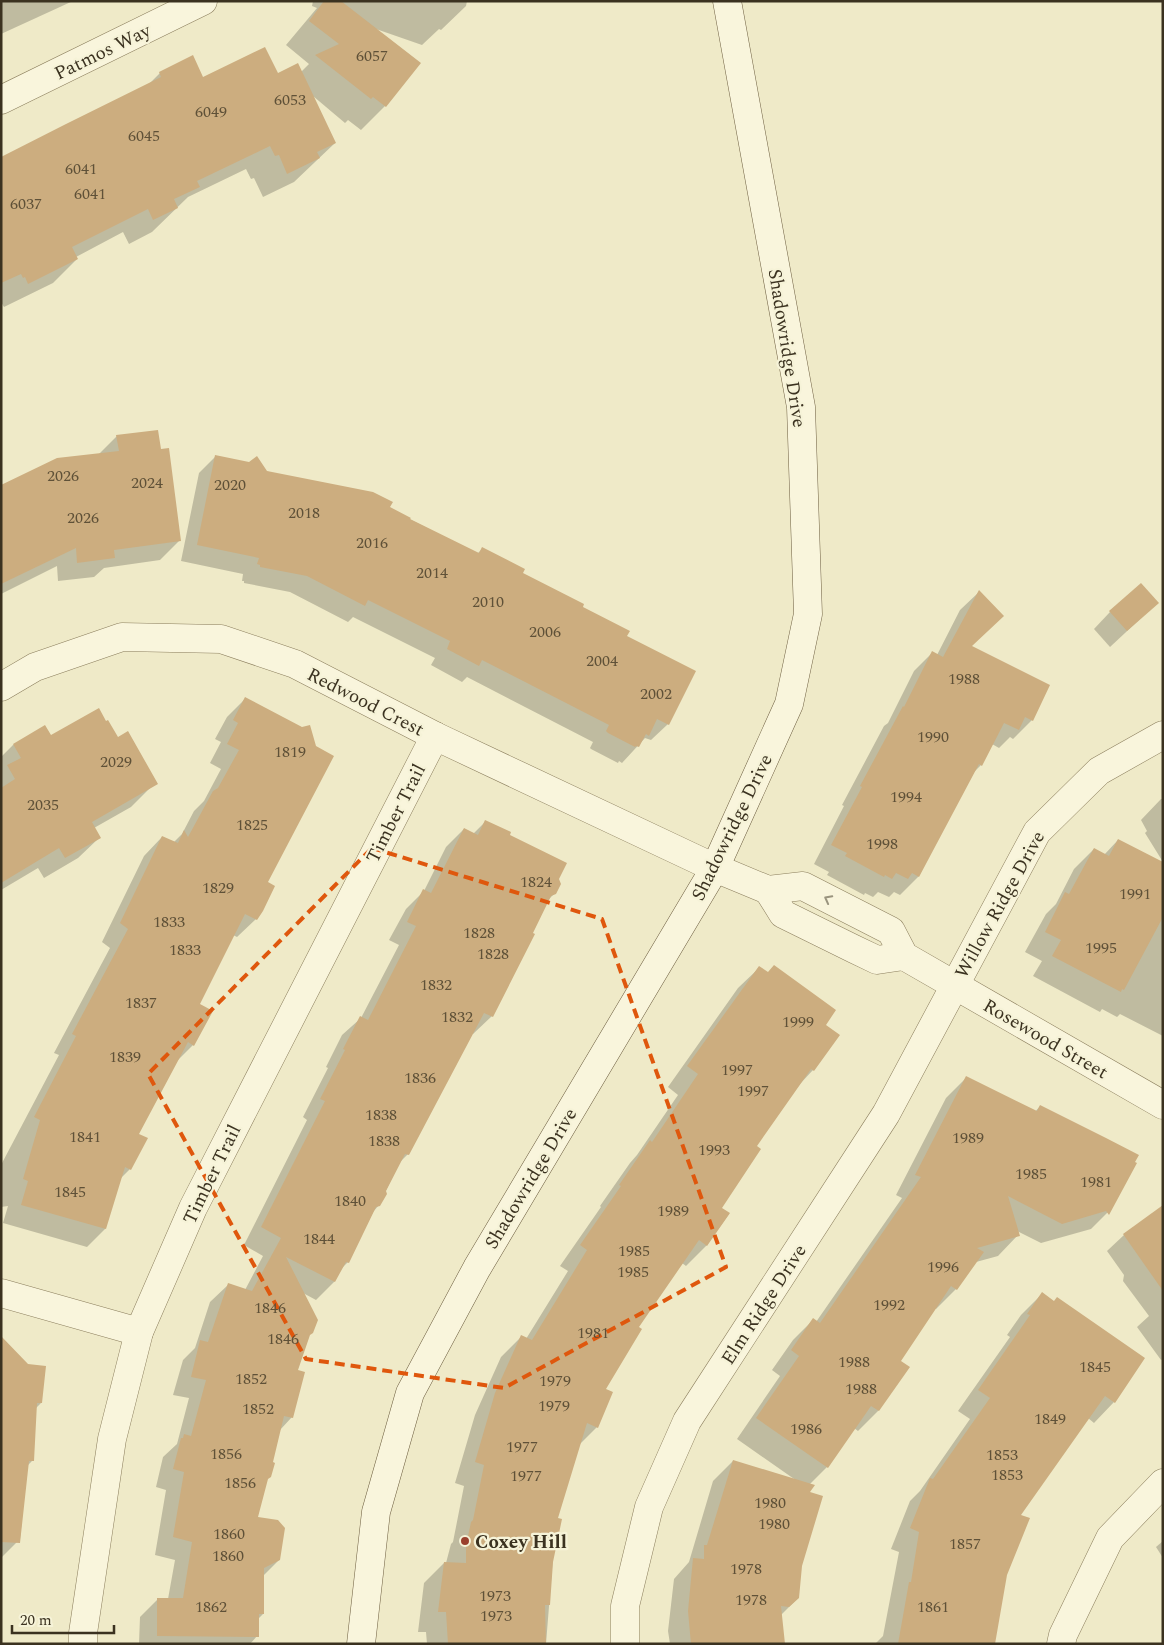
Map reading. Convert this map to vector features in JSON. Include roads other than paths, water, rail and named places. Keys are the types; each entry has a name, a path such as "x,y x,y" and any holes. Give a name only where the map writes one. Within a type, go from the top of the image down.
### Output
{"street":[{"name":"Patmos Way","path":"1,100 203,1"},
{"name":"Shadowridge Drive","path":"361,1644 376,1512 410,1393 477,1268 715,868 788,704 808,614 801,407 727,1"},
{"name":"Redwood Crest","path":"1,687 36,667 122,637 221,639 294,664 435,736 715,868"},
{"name":"Willow Ridge Drive","path":"954,985 1037,832 1098,771 1163,735"},
{"name":"Timber Trail","path":"83,1644 83,1633 112,1439 139,1332 193,1208 435,736"},
{"name":"Rosewood Street","path":"715,868 768,890 783,914 861,953 877,960 904,956 1163,1105"},
{"name":"Elm Ridge Drive","path":"625,1644 625,1606 649,1507 686,1421 886,1114 954,985"},
{"path":"1,1293 139,1332"},
{"path":"1061,1644 1062,1635 1110,1538 1163,1483"}],"place":[{"name":"Coxey Hill","path":"465,1541"}]}
